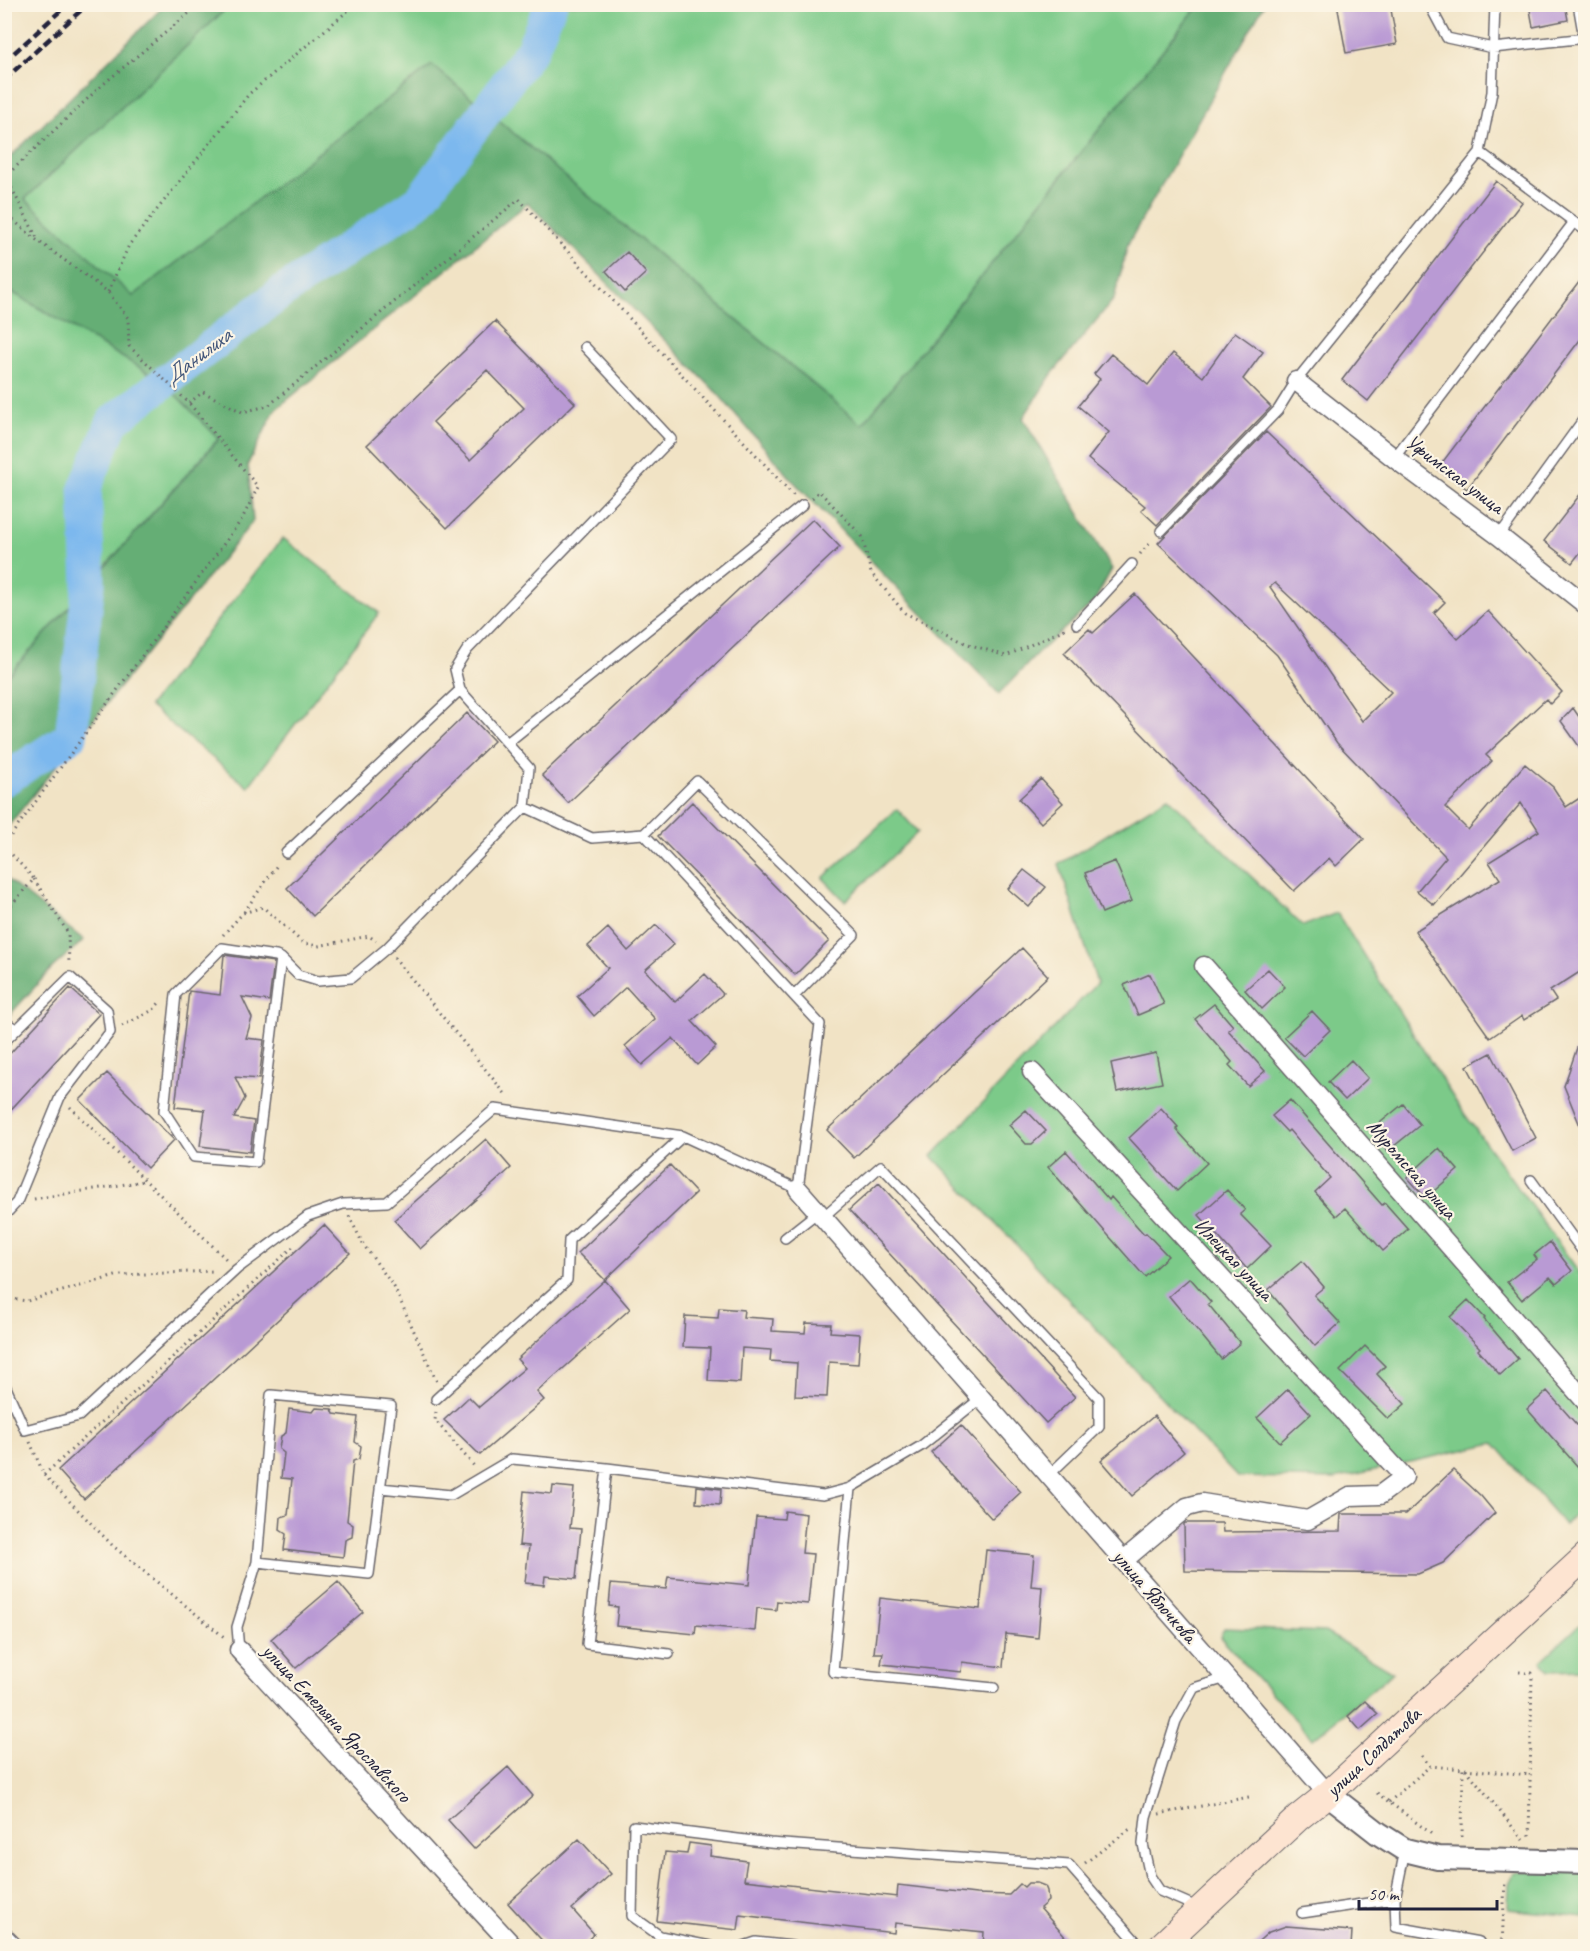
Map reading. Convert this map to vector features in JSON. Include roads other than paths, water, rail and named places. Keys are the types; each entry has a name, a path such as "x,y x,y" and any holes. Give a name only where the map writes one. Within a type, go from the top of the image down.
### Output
{"main road":[{"name":"улица Солдатова","path":"1161,1947 1191,1927 1298,1818 1328,1794 1586,1556"}],"street":[{"name":"Уфимская улица","path":"1296,381 1394,458 1500,536 1586,605"},
{"name":"Муромская улица","path":"1204,966 1586,1402"},
{"name":"Илецкая улица","path":"1032,1072 1404,1477 1380,1495 1350,1496 1308,1520 1202,1503 1187,1507 1124,1560"},
{"name":"улица Яблочкова","path":"798,1189 1328,1794 1378,1833 1405,1850 1438,1858 1586,1862"},
{"name":"улица Емельяна Ярославского","path":"239,1650 513,1947"}],"lane":[{"path":"1429,4 1447,38 1493,48 1585,38 1578,4"},
{"path":"1161,531 1278,410 1296,381 1480,152 1492,92 1495,4"},
{"path":"1480,152 1586,231"},
{"path":"1394,458 1574,222"},
{"path":"281,958 256,1162 194,1157 164,1111 176,994 222,948 281,958 298,975 318,981 351,978 387,948 525,807 529,768 460,690 455,669 467,650 671,439 585,347"},
{"path":"1500,536 1586,416"},
{"path":"507,742 803,505"},
{"path":"1077,624 1131,564"},
{"path":"286,852 460,690"},
{"path":"525,807 592,838 644,834 697,781 854,935 794,996"},
{"path":"4,1383 25,1430 79,1416 237,1269 309,1216 343,1204 387,1202 495,1109 683,1136 798,1189 820,1024 644,834"},
{"path":"4,1042 70,977 107,1010 110,1032 60,1097 17,1202 4,1216"},
{"path":"4,1022 16,1029"},
{"path":"436,1399 567,1280 569,1240 683,1136"},
{"path":"785,1238 821,1214 881,1166 1100,1398 1099,1427 1049,1475"},
{"path":"1531,1180 1586,1256"},
{"path":"239,1650 237,1627 257,1562 271,1395 391,1406 369,1574 257,1562"},
{"path":"380,1488 451,1495 512,1459 607,1468 824,1496 850,1488 921,1446 981,1398"},
{"path":"607,1468 587,1644 669,1654"},
{"path":"850,1488 833,1672 994,1688"},
{"path":"1191,1927 1150,1876 1143,1844 1146,1817 1176,1721 1194,1688 1226,1678"},
{"path":"710,1947 660,1936 632,1916 634,1826 770,1843 1069,1865 1140,1947"},
{"path":"1405,1850 1395,1899 1396,1927 1479,1942"},
{"path":"1302,1913 1395,1899"},
{"path":"4,1930 19,1947"},
{"path":"744,1947 756,1942 792,1947"}],"waterway":[{"name":"Данилиха","path":"4,780 71,736 89,583 85,488 113,421 281,293 420,200 532,49 551,4"}],"railway":[{"path":"4,62 68,4"},
{"path":"4,80 88,4"}]}
